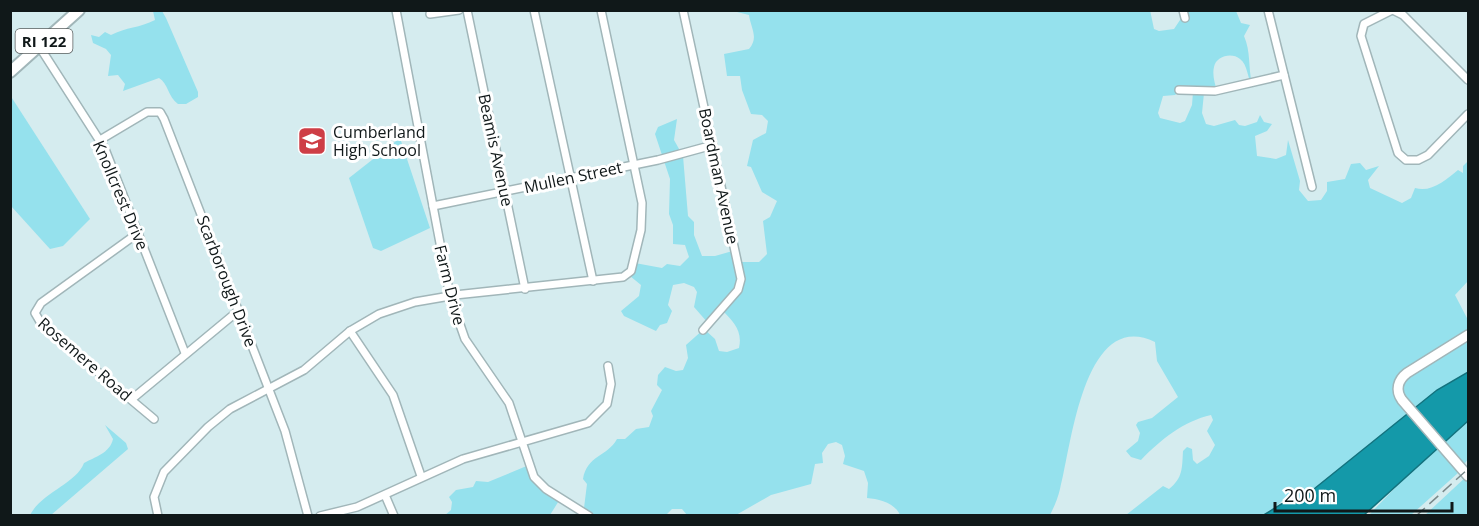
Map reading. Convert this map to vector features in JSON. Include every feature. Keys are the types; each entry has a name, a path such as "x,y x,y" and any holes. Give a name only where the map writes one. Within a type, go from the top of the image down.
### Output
{"main road":[{"name":"RI 122","path":"10,72 79,10"}],"street":[{"name":"Farm Drive","path":"396,10 433,206 452,296 465,339 506,397 529,469 536,480 589,516"},
{"path":"430,14 459,10"},
{"name":"Beamis Avenue","path":"467,10 525,289"},
{"path":"534,10 593,281"},
{"path":"158,516 154,497 164,472 208,427 238,404 304,369 350,331 392,308 452,296 593,281 628,275 633,268 643,210 601,10"},
{"name":"Boardman Avenue","path":"683,10 741,279 738,290 703,330"},
{"path":"1268,10 1312,187"},
{"path":"1468,80 1403,15 1392,10 1364,24 1361,36 1398,153 1406,160 1423,158 1468,114"},
{"name":"Knollcrest Drive","path":"39,46 100,140 185,353"},
{"path":"1179,90 1215,91 1284,75"},
{"name":"Scarborough Drive","path":"100,140 147,112 160,112 285,431 308,516"},
{"name":"Mullen Street","path":"433,206 713,145"},
{"name":"Rosemere Road","path":"138,233 41,303 35,313 42,325 154,419"},
{"path":"132,399 238,311"},
{"path":"350,331 393,394 422,476"},
{"path":"1468,335 1402,377 1398,394 1468,476"},
{"path":"320,516 357,507 463,459 521,440 582,426 594,420 603,410 609,397 611,384 608,366"},
{"path":"385,495 394,516"}],"shaded area":[{"path":"1150,10 1154,29 1159,31 1174,29 1184,14 1183,11 1236,11 1241,23 1250,25 1244,36 1248,48 1252,84 1245,65 1240,59 1229,56 1218,60 1213,73 1217,91 1204,93 1202,113 1206,124 1214,126 1235,120 1239,125 1245,126 1257,122 1260,115 1264,122 1272,124 1267,131 1255,136 1257,156 1276,159 1286,155 1288,140 1300,181 1299,190 1308,201 1321,200 1327,191 1327,182 1345,179 1351,164 1360,163 1366,170 1379,166 1368,180 1370,188 1402,203 1411,198 1415,188 1427,189 1458,170 1463,173 1463,166 1468,161 1468,281 1455,295 1468,320 1468,373 1448,383 1326,482 1299,499 1288,496 1266,515 1126,515 1163,486 1169,489 1174,485 1181,472 1183,451 1187,447 1192,449 1193,460 1197,464 1209,456 1215,445 1207,431 1213,420 1211,415 1173,432 1141,460 1131,457 1126,451 1138,441 1140,433 1136,425 1138,422 1152,418 1178,397 1157,361 1155,342 1131,337 1111,345 1096,363 1076,416 1059,492 1050,515 900,515 891,505 867,498 868,483 864,471 843,464 845,456 842,445 836,442 828,444 822,453 823,463 815,464 811,484 771,495 736,515 687,515 682,509 672,509 666,515 583,516 587,484 583,479 585,471 617,439 625,439 636,429 649,427 653,416 651,411 662,390 657,385 658,375 665,367 676,371 683,370 688,358 686,345 704,329 715,339 719,351 727,352 739,348 740,336 730,318 722,310 708,323 694,307 697,292 694,287 684,283 673,285 668,305 672,311 667,323 660,325 656,331 624,316 621,311 639,296 641,285 630,276 635,263 662,268 667,264 680,266 689,257 685,245 673,244 673,225 669,214 670,179 655,134 658,127 677,119 674,140 683,156 688,216 694,222 694,235 702,256 715,256 736,250 741,262 759,262 767,254 763,221 770,217 777,201 762,192 751,167 747,166 753,140 766,133 768,121 762,115 751,114 742,90 740,76 727,76 724,54 749,49 754,41 749,15 733,11","holes":["1180,91 1193,92 1192,105 1185,121 1180,123 1160,118 1158,113 1163,96 1175,95"]},
{"path":"153,11 162,11 166,18 198,92 198,97 186,104 178,104 159,78 123,91 125,84 118,75 108,76 111,55 106,49 93,43 91,35 99,37 105,32 111,35 155,20"},
{"path":"10,95 90,219 63,246 50,249 11,206"},
{"path":"400,138 430,228 381,251 373,248 349,178"},
{"path":"1468,372 1468,421 1364,515 1262,516 1291,498 1294,503 1304,497 1437,390"},
{"path":"1468,421 1468,459 1458,473 1411,515 1368,516 1415,467"},
{"path":"105,425 126,443 128,449 51,515 30,515 42,500 74,477 84,463 109,448 113,439"},
{"path":"529,465 535,477 560,499 550,515 444,516 451,510 452,502 449,497 456,490 473,487 476,481 488,482"},
{"path":"1468,475 1468,515 1424,516"}],"railway":[{"path":"1416,516 1468,469"}],"place":[{"name":"Cumberland High School","path":"312,141"}]}
